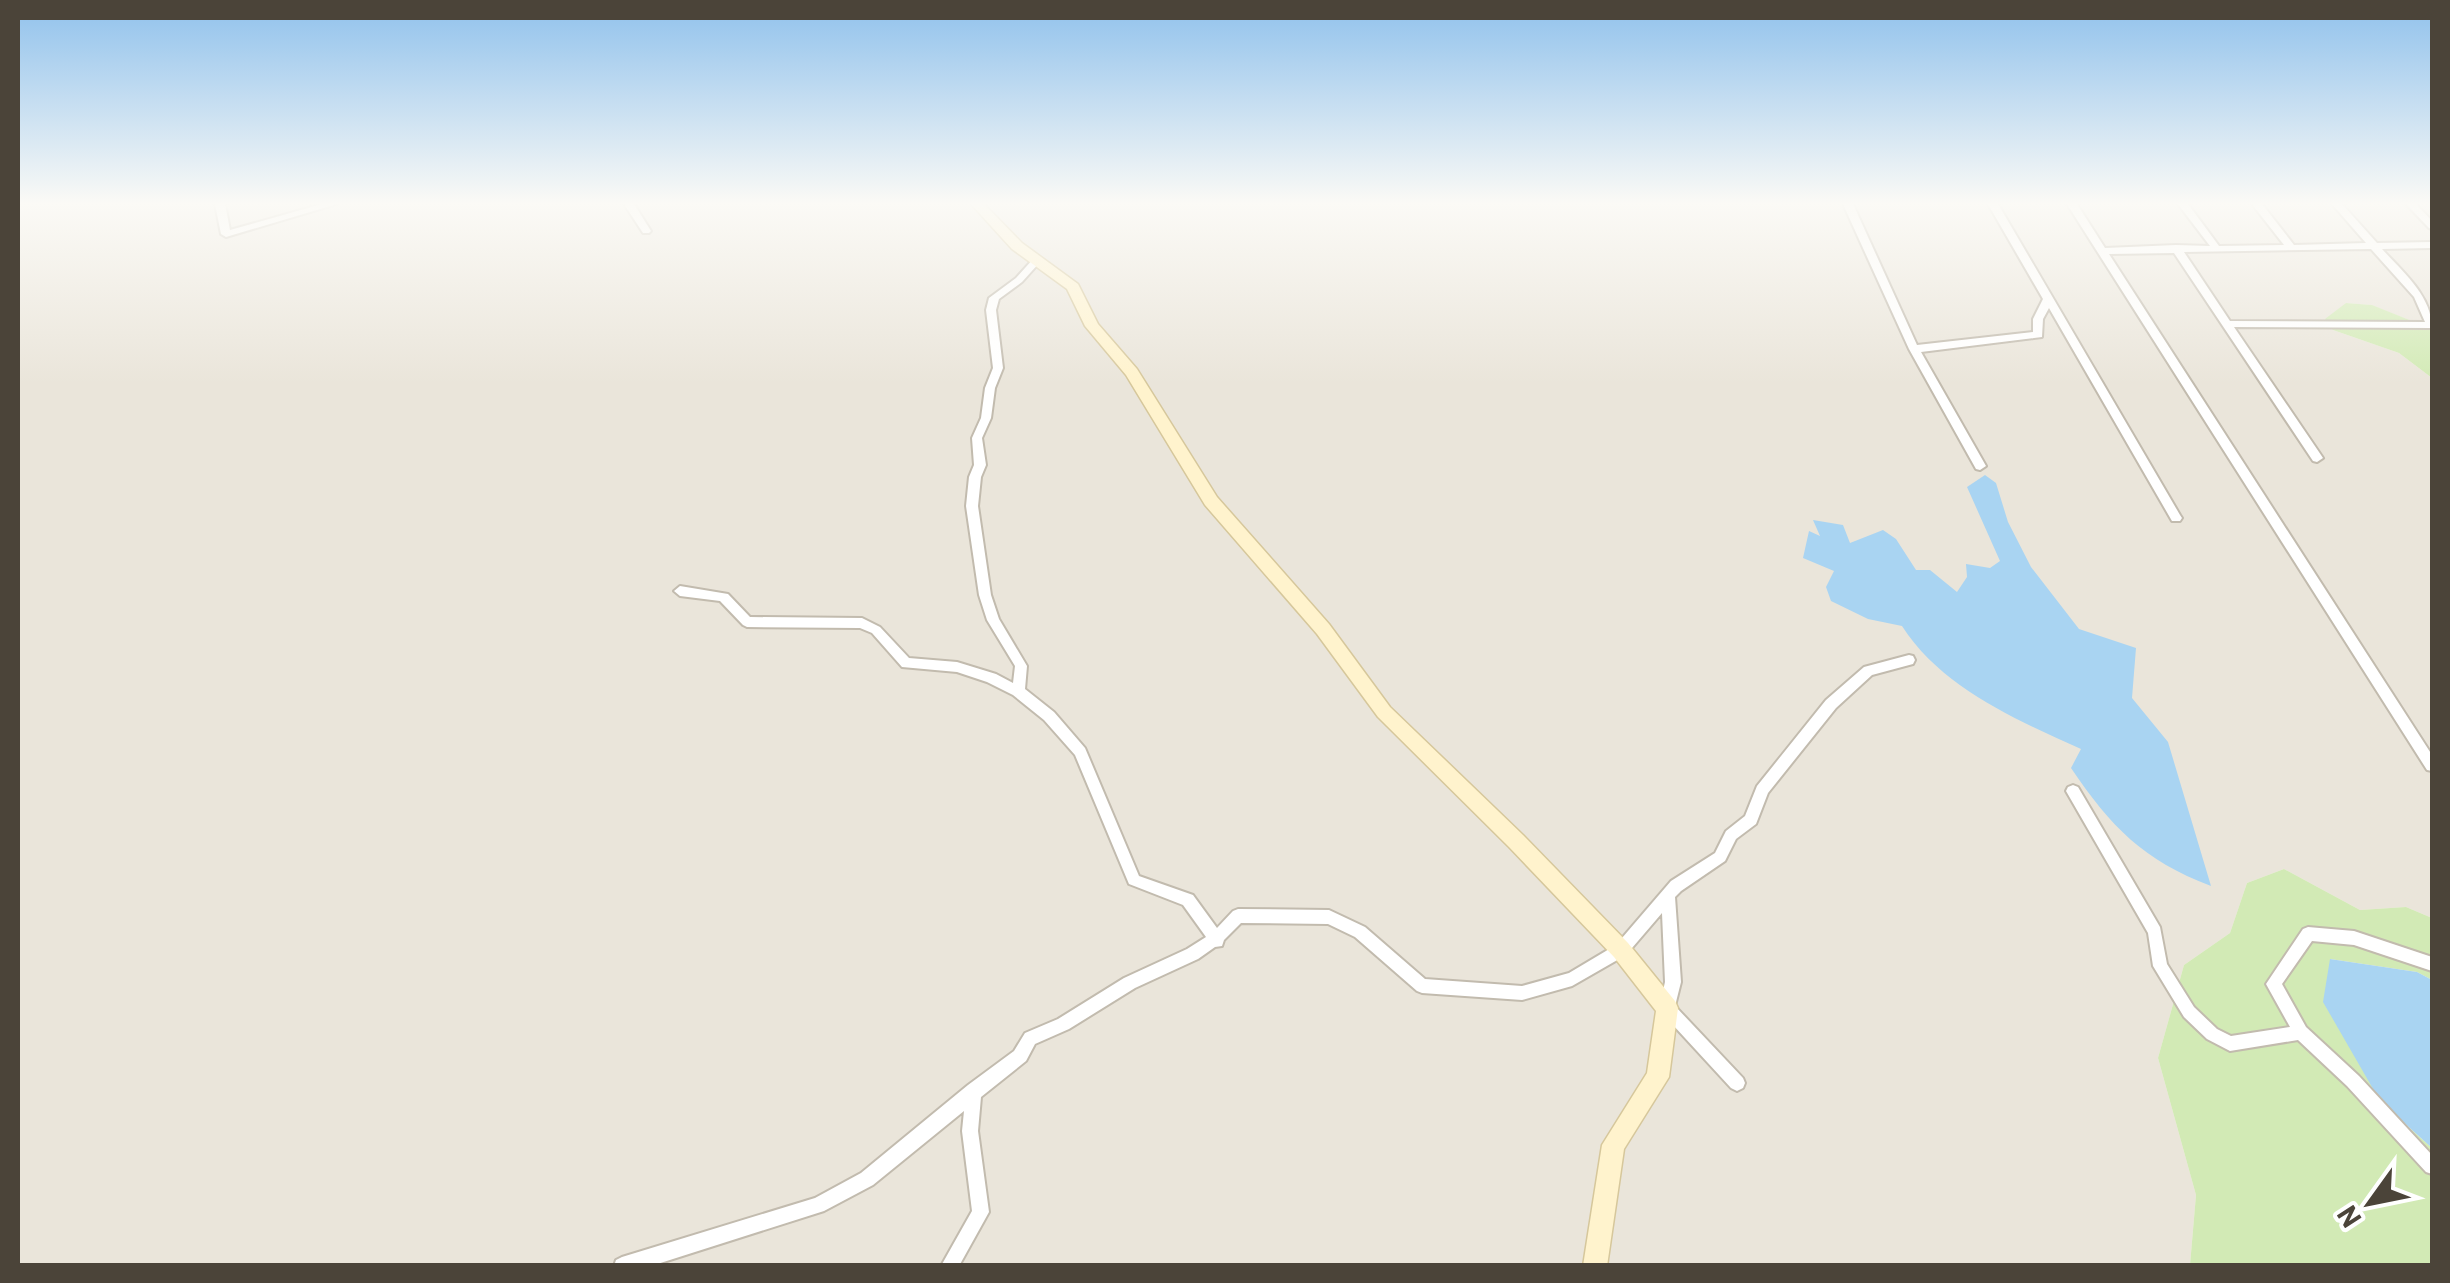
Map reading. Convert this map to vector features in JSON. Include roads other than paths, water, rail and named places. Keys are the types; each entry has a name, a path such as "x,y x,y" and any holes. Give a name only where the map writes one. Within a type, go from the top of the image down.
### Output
{"street":[{"path":"1018,691 1021,666 993,620 985,595 972,506 974,477 980,464 977,438 998,368 991,310 994,298 1034,264"},
{"path":"1041,264 1049,274 1073,288 1092,326 1132,372 1212,501 1324,629 1384,712 1621,950 1667,1008 1738,1083"},
{"path":"1875,264 1914,349 1980,466"},
{"path":"2028,264 2176,518"},
{"path":"2109,264 2432,766"},
{"path":"2187,264 2317,458"},
{"path":"2227,324 2432,326 2418,296 2390,264"},
{"path":"1914,349 2038,335 2038,318 2048,299"},
{"path":"680,591 716,594 747,622 862,623 876,630 906,663 958,667 1018,691 1049,716 1080,752 1134,880 1188,900 1218,941"},
{"path":"622,1266 818,1205 866,1179 1020,1056 1030,1038 1058,1030 1114,990 1218,941 1238,916 1329,917 1360,932 1422,986 1522,992 1572,979 1621,950 1668,895 1720,857 1732,835 1751,820 1762,790 1830,704 1868,671 1910,660"},
{"path":"2073,792 2156,932 2160,966 2189,1012 2212,1034 2230,1044 2300,1032"},
{"path":"1595,1266 1613,1145 1658,1077 1674,982 1668,895"},
{"path":"2432,964 2354,938 2308,934 2274,984 2300,1032 2353,1081 2432,1166"},
{"path":"949,1266 981,1212 970,1131 974,1091"}],"water":[{"path":"1985,475 1996,483 2008,522 2031,567 2079,629 2136,648 2132,698 2168,742 2211,886 2147,853 2115,824 2071,768 2081,749 1982,700 1938,667 1902,626 1868,619 1831,601 1826,587 1834,571 1803,558 1809,531 1820,536 1813,520 1843,525 1850,543 1883,530 1896,539 1916,570 1930,570 1957,592 1967,577 1966,564 1990,568 2000,561 1967,487"},
{"path":"2330,959 2417,972 2432,980 2432,1148 2380,1101 2323,1002"}]}
